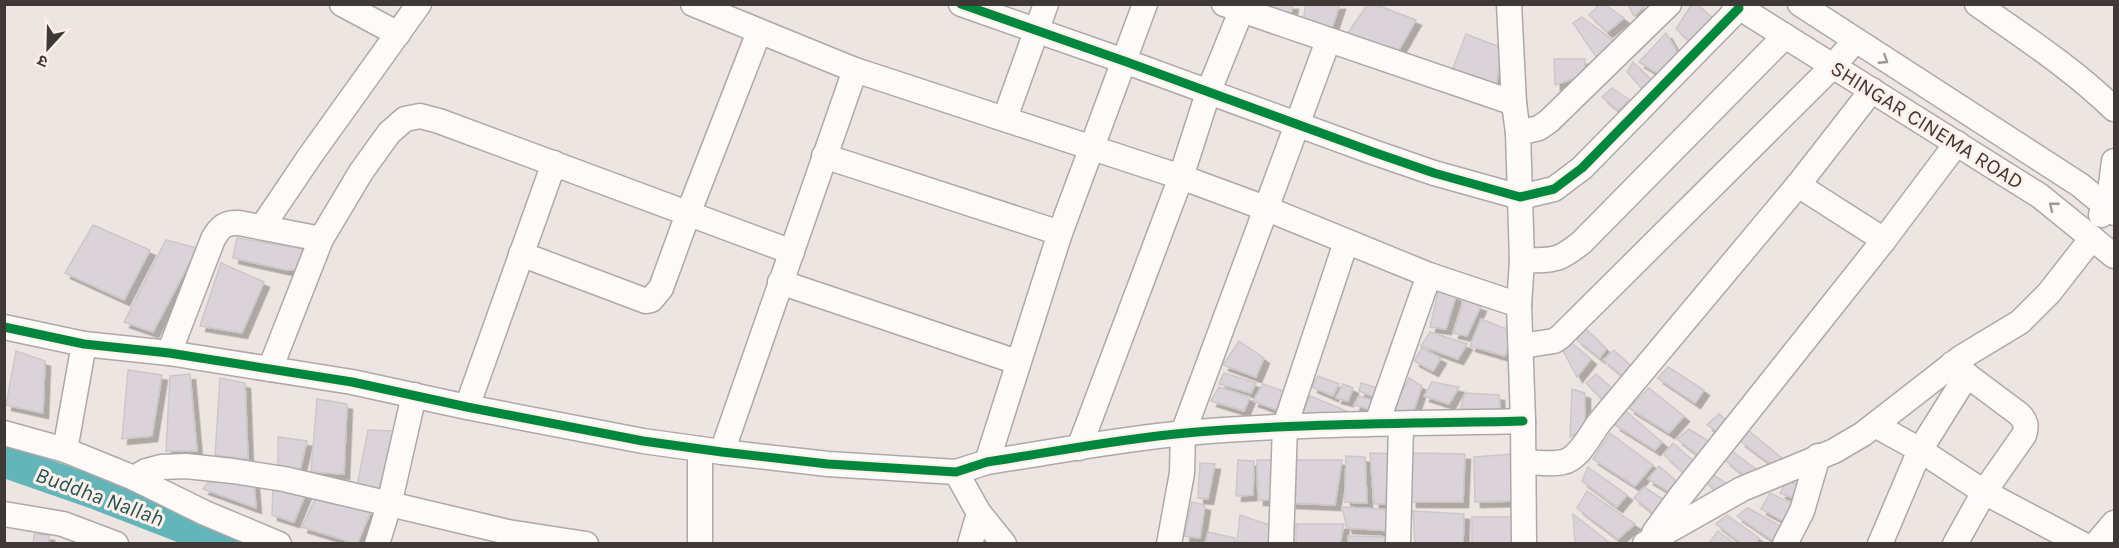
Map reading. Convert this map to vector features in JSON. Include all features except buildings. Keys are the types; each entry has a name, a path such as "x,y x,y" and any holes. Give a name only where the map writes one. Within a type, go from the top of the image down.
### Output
{"street":[{"path":"342,4 398,34"},
{"path":"262,227 419,4"},
{"path":"693,4 855,70 1181,177 1265,208 1429,275 1519,305 1537,344 1523,421 1543,462 1524,543"},
{"path":"961,4 1434,173 1532,195 1564,183 1582,168 1736,6"},
{"path":"1005,118 1046,4"},
{"path":"987,462 1060,233 1145,4"},
{"path":"1509,4 1514,103 1528,131 1538,260 1519,305"},
{"path":"1528,131 1560,111 1669,4"},
{"name":"SHINGAR CINEMA ROAD","path":"1800,4 2080,185 2112,213"},
{"path":"1977,4 2032,42 2115,109"},
{"name":"SHINGAR CINEMA ROAD","path":"1736,6 2040,196 2098,243"},
{"path":"1079,448 1181,177 1237,7 1328,41 1514,103"},
{"path":"521,254 646,301 651,300 661,288 759,32"},
{"path":"1538,260 1564,256 1581,242 1785,36"},
{"path":"1169,543 1182,473 1183,433 1328,41"},
{"path":"1537,344 1833,66 1855,41"},
{"path":"700,543 711,451 792,252 855,70"},
{"path":"1543,462 1569,459 1578,452 1606,414 1798,185 1872,90"},
{"path":"270,369 321,239 361,172 389,133 405,119 420,116 439,121 792,252"},
{"path":"1646,543 1884,240 1957,143"},
{"path":"824,156 1060,233"},
{"path":"1646,543 1742,489 1834,451 1863,434 1959,370 2020,322 2098,243 2112,213 2115,161"},
{"path":"467,407 554,163"},
{"path":"1798,185 1884,240"},
{"path":"169,354 217,232 228,222 321,239"},
{"path":"1281,543 1285,426 1346,242"},
{"path":"1377,423 1429,275"},
{"path":"780,282 1017,362"},
{"path":"4,327 84,344 169,354 352,382 643,441 828,464 956,472 987,462 1183,433 1285,426 1523,421"},
{"path":"65,450 84,344"},
{"path":"1880,543 1920,450 1959,370"},
{"path":"1955,543 1984,492 2024,435 2026,424 2019,414 1959,370"},
{"path":"377,543 389,505 414,395"},
{"path":"1398,543 1401,424"},
{"path":"1875,425 1920,450 1984,492 2075,542"},
{"path":"4,433 65,450 134,478 206,513 279,543"},
{"path":"1785,543 1802,510 1818,456"},
{"path":"134,478 146,471 161,467 186,466 233,471 285,479 508,532 586,543"},
{"path":"956,472 979,513 1004,543"},
{"path":"970,543 979,513"},
{"path":"4,514 63,534 116,543"},
{"path":"2096,543 2115,523"}],"waterway":[{"name":"Buddha Nallah","path":"4,461 99,494 228,544"}],"cycle path":[{"path":"961,4 1373,152 1434,173 1520,197 1554,189 1582,168 1739,8"},
{"path":"4,327 84,344 169,353 352,382 643,441 828,464 956,472 987,462 1111,442 1186,433 1312,426 1523,421"}]}
